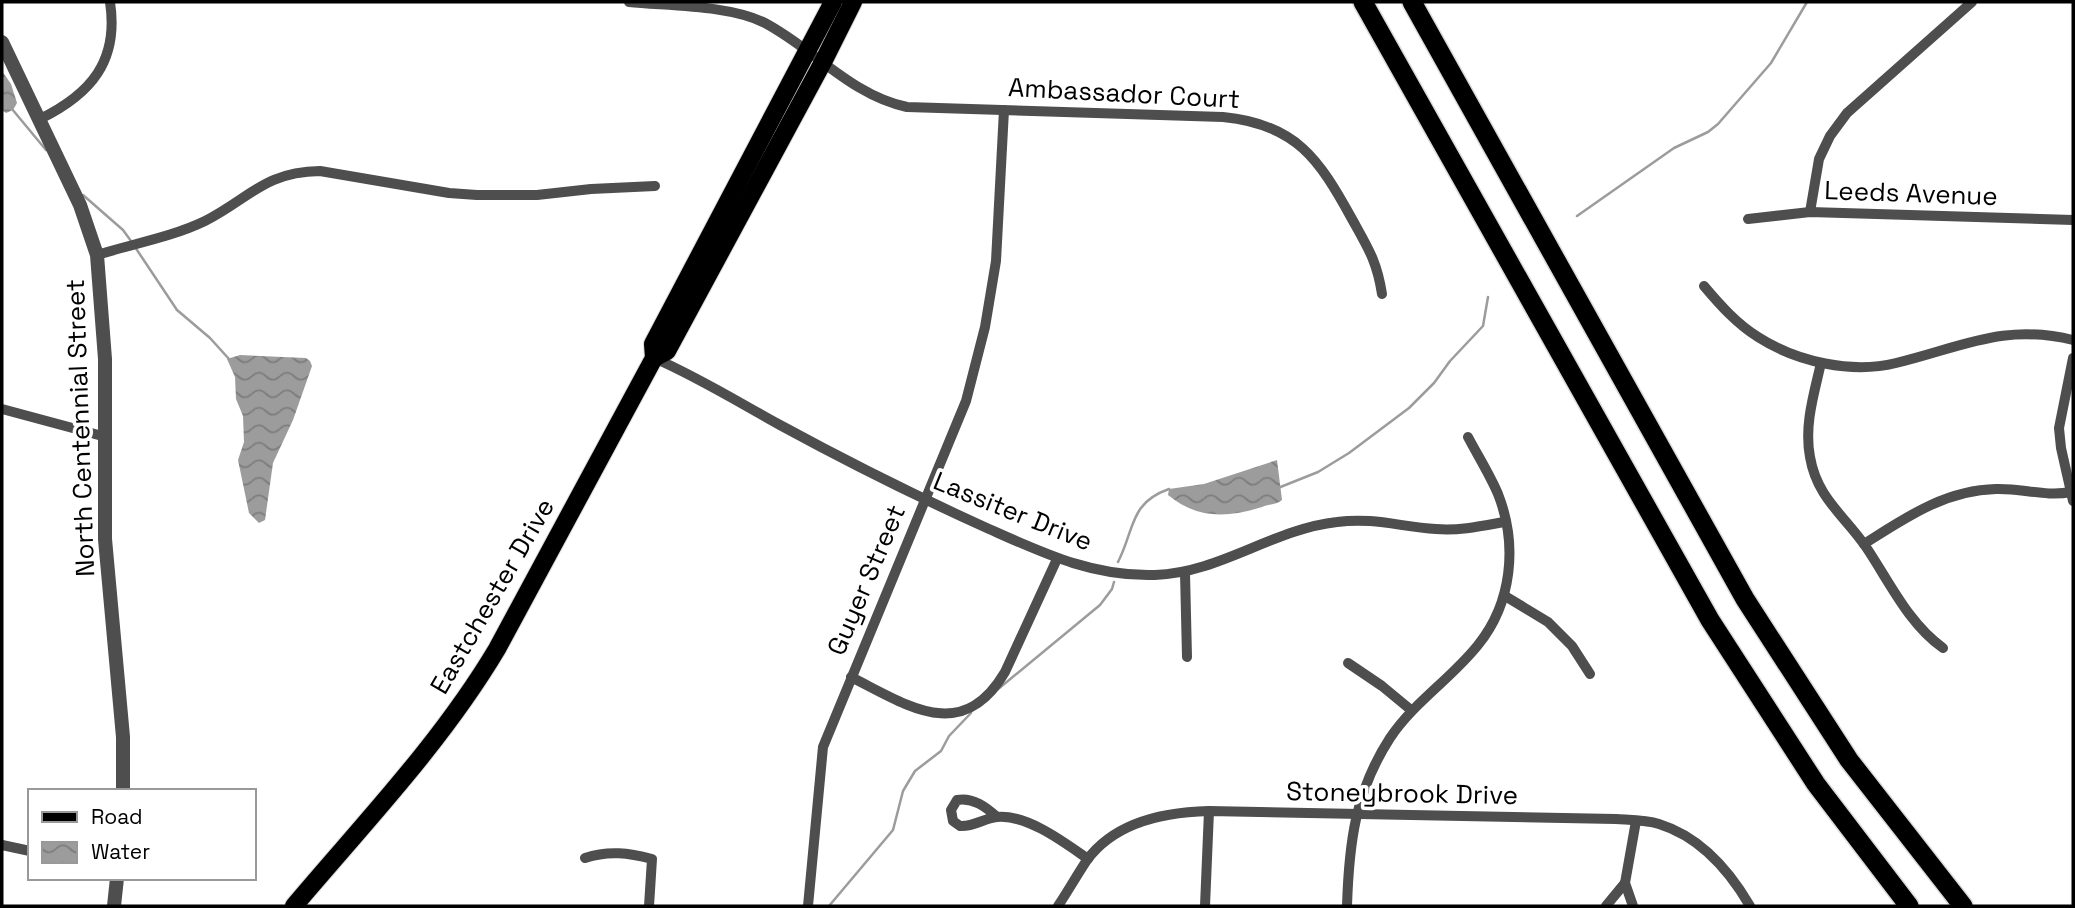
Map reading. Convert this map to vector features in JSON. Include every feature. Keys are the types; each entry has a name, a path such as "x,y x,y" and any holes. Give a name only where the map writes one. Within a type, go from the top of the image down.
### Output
{"highway":[{"path":"1363,2 1710,620 1808,773 1909,906"},
{"path":"1412,2 1714,544 1779,654 1864,780 1963,906"},
{"path":"1424,2 1484,128"}],"main road":[{"name":"Eastchester Drive","path":"294,906 414,765 474,688 513,622 654,358 653,344 833,2"},
{"name":"Eastchester Drive","path":"654,358 667,351 853,2"}],"street":[{"path":"40,119 64,107 76,97 91,84 103,65 111,40 110,2"},
{"name":"Ambassador Court","path":"629,2 735,13 765,23 861,90 892,104 921,108 1223,117 1256,122 1300,146 1326,173 1376,262 1382,294"},
{"path":"1810,212 1819,159 1830,136 1847,113 1972,2"},
{"name":"North Centennial Street","path":"2,42 80,205 97,255 104,324 104,539 123,737 123,789"},
{"name":"Guyer Street","path":"808,906 823,747 965,401 985,327 996,261 1004,110"},
{"path":"97,255 204,222 267,181 300,171 320,171 449,193 477,195 537,195 655,186"},
{"name":"Leeds Avenue","path":"1748,219 1810,212 2073,220"},
{"path":"1704,286 1720,305 1758,337 1785,351 1821,363 1870,367 1894,364 1976,340 2020,333 2073,340"},
{"name":"Lassiter Drive","path":"654,358 924,500 1057,559 1125,574 1185,573 1295,530 1335,522 1386,521 1456,530 1504,522"},
{"path":"1864,544 1921,508 1957,495 1996,489 2072,496 2059,428 2073,358"},
{"path":"1821,363 1808,421 1807,443 1816,480 1827,501 1864,544 1894,592 1928,637 1943,648"},
{"path":"2,409 106,437"},
{"path":"1347,906 1349,862 1359,801 1373,769 1411,710 1477,646 1500,610 1505,596 1510,561 1509,540 1498,495 1468,437"},
{"path":"851,677 925,712 952,713 976,705 995,690 1005,672 1057,559"},
{"path":"1185,573 1187,657"},
{"path":"1505,596 1548,622 1572,646 1590,674"},
{"path":"1348,663 1411,710"},
{"path":"1205,906 1209,811"},
{"name":"Stoneybrook Drive","path":"1058,906 1088,859 1126,828 1152,817 1178,812 1209,811 1616,819 1657,823 1696,842 1727,871 1750,906"},
{"path":"997,817 1033,825 1088,859"},
{"path":"1633,906 1625,884 1636,821"},
{"path":"2,845 28,851"},
{"path":"585,858 614,852 652,859 649,906"},
{"path":"114,906 115,880"},
{"path":"1606,906 1625,884"}],"water":[{"path":"2,71 11,84 17,103 13,110 6,113 2,110"},
{"path":"240,355 306,358 312,366 293,420 273,463 265,520 259,523 249,513 238,460 244,442 243,416 236,399 235,377 227,359"},
{"path":"1277,460 1282,500 1275,504 1237,513 1213,514 1190,509 1168,495 1169,489 1204,484"}],"waterway":[{"path":"1577,216 1674,148 1708,132 1718,124 1771,63 1807,2"},
{"path":"12,109 46,150"},
{"path":"83,195 123,230 131,241"},
{"path":"135,247 177,310 210,338 229,359"},
{"path":"1278,488 1318,472 1349,453 1409,408 1483,326 1488,297"},
{"path":"1118,562 1140,510 1156,495 1169,489"},
{"path":"997,690 1100,605 1114,582"},
{"path":"829,906 893,830 903,791 915,771 941,751 949,736 971,713"}]}
